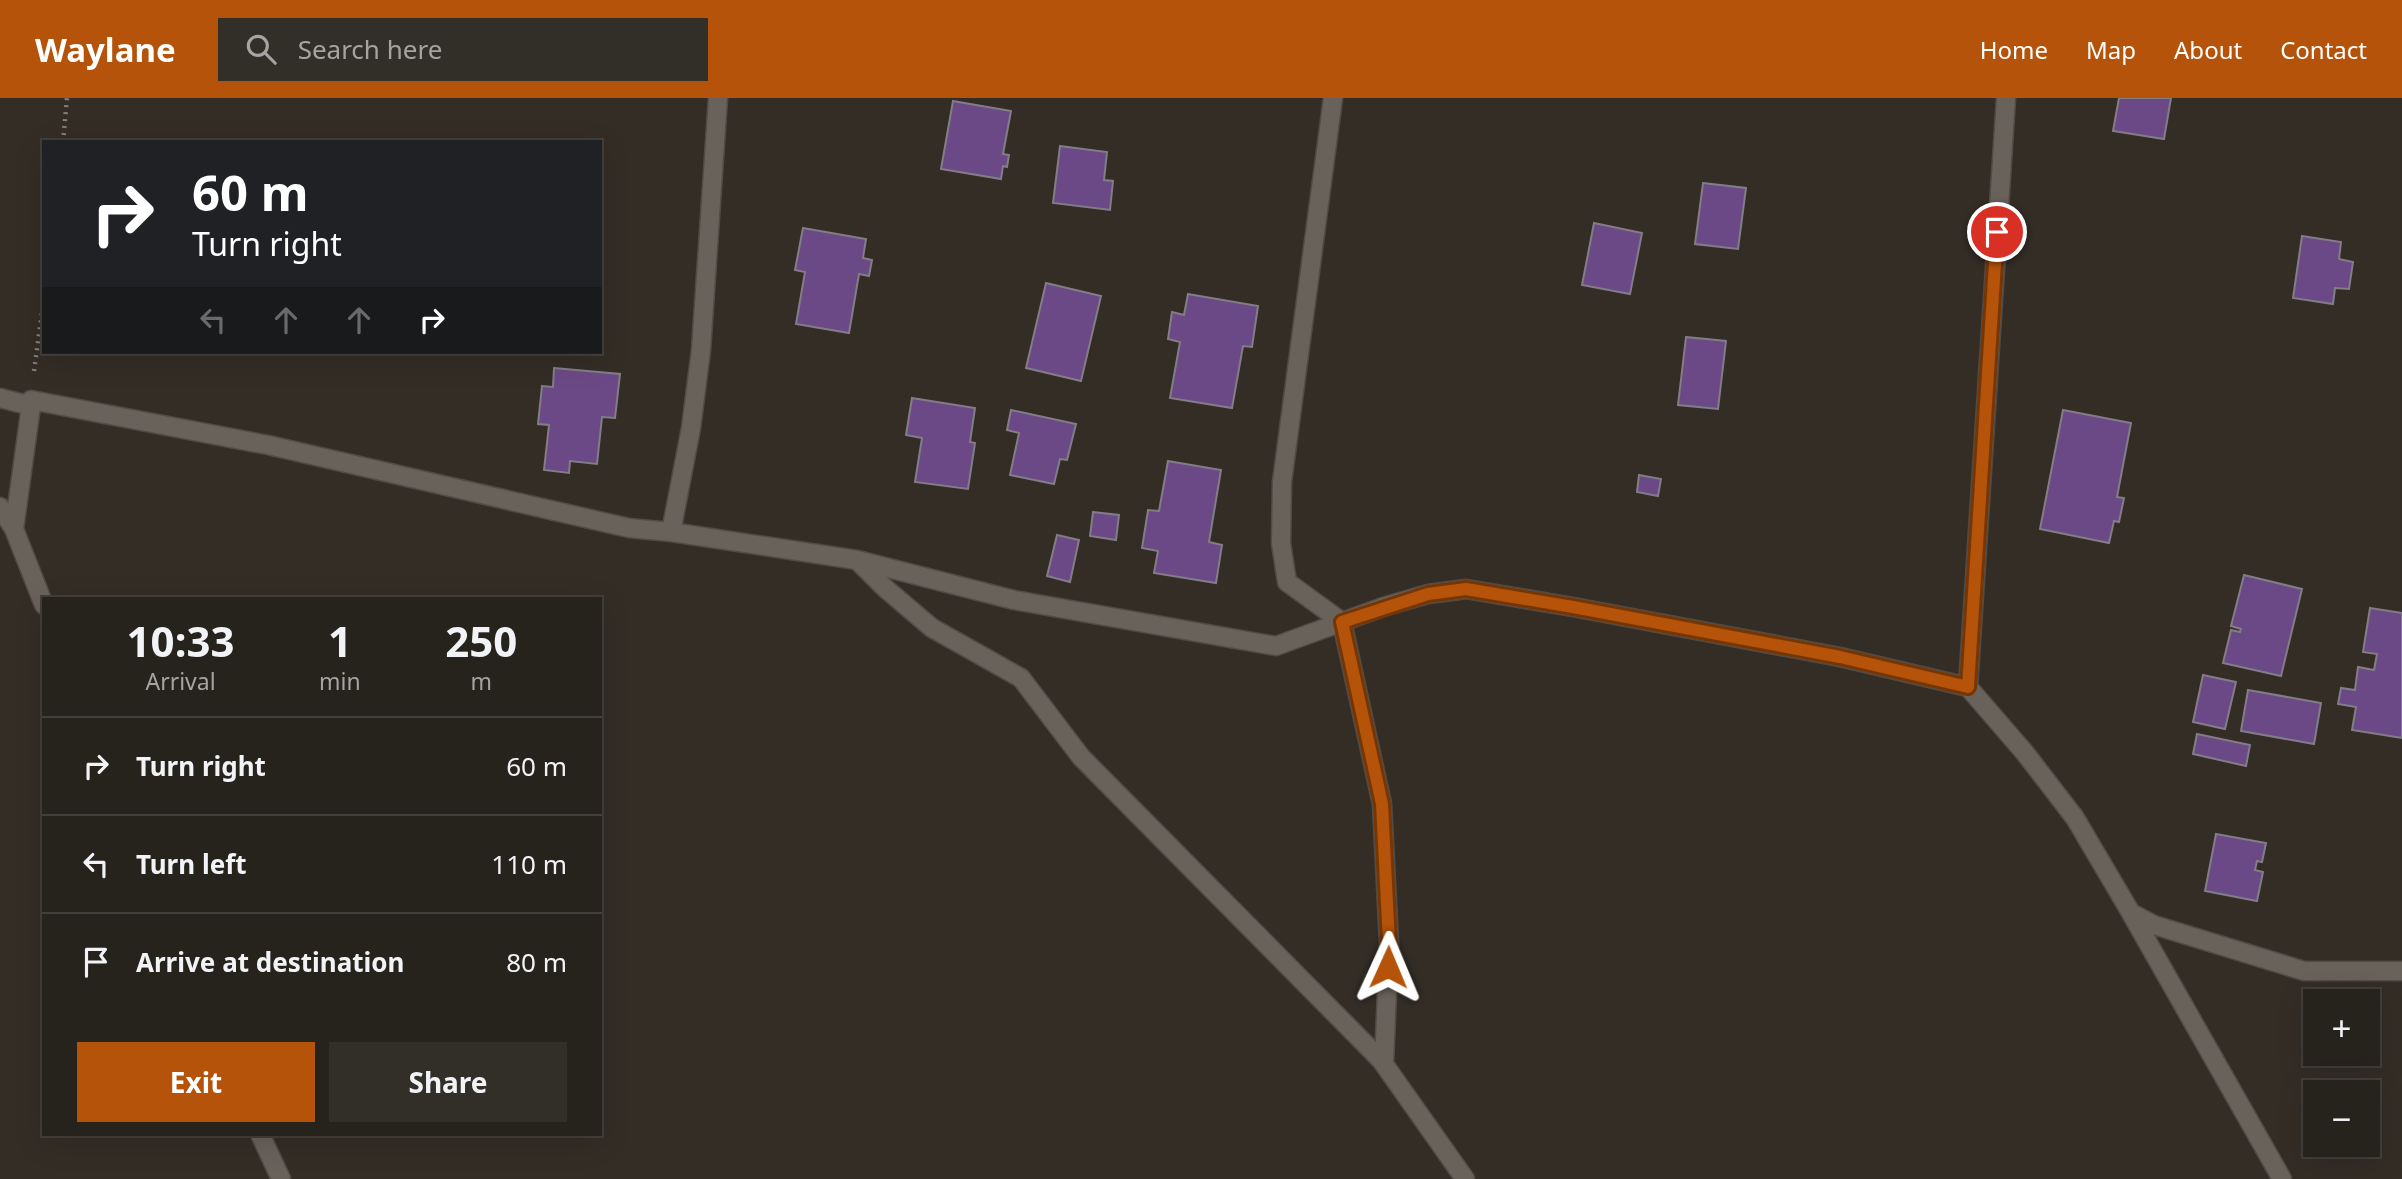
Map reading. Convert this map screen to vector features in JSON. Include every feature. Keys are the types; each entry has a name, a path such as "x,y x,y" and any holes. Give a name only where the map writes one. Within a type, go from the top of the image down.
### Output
{"street":[{"path":"671,532 691,428 701,350 718,98"},
{"path":"1333,98 1282,482 1281,543 1287,582 1342,622 1382,804 1389,943 1384,1064"},
{"path":"1968,687 2006,98"},
{"path":"0,398 268,445 629,528 857,560 1013,600 1276,646 1428,594 1466,589 1840,657 1968,687 2025,753 2075,818 2282,1179"},
{"path":"13,529 31,403"},
{"path":"0,507 13,529 42,600"},
{"path":"857,560 932,628 1021,678 1081,757 1384,1064 1465,1179"},
{"path":"2131,913 2154,925 2304,971 2402,971"},
{"path":"261,1136 281,1179"}],"path":[{"path":"63,140 67,98"},
{"path":"31,403 42,314"}],"building":[{"path":"2119,98 2171,98 2164,139 2113,131"},
{"path":"953,101 1011,111 1003,154 1009,155 1007,167 1003,166 1001,179 941,169"},
{"path":"1060,146 1107,152 1104,180 1113,181 1110,210 1053,203"},
{"path":"1703,183 1746,188 1738,249 1695,244"},
{"path":"1594,223 1642,233 1630,294 1582,285"},
{"path":"803,228 866,239 863,258 872,260 869,276 859,274 849,333 796,324 805,272 795,270"},
{"path":"2302,236 2341,242 2339,259 2353,262 2349,289 2335,288 2333,304 2293,298"},
{"path":"1046,283 1101,296 1081,381 1026,368"},
{"path":"1188,294 1258,306 1252,347 1243,346 1232,408 1170,398 1180,342 1168,339 1172,312 1184,315"},
{"path":"1686,337 1726,341 1718,409 1678,405"},
{"path":"554,368 620,374 615,418 602,417 597,464 570,461 569,473 544,470 549,425 538,424 542,386 553,387"},
{"path":"912,398 975,408 970,442 975,443 968,489 915,482 922,438 906,435"},
{"path":"1011,410 1076,424 1067,460 1060,459 1054,484 1010,475 1019,433 1007,430"},
{"path":"2063,410 2131,423 2117,497 2124,498 2119,522 2114,521 2109,543 2040,529"},
{"path":"1168,461 1221,470 1209,542 1222,545 1216,583 1154,573 1158,551 1142,548 1148,510 1159,511"},
{"path":"1639,475 1661,479 1658,496 1637,492"},
{"path":"1093,512 1119,515 1116,540 1090,536"},
{"path":"1057,535 1079,540 1070,582 1047,576"},
{"path":"2244,575 2302,589 2281,676 2223,663 2231,630 2240,632 2241,629 2231,626"},
{"path":"2370,608 2402,613 2402,738 2352,730 2356,707 2338,704 2341,688 2355,690 2358,667 2374,670 2377,654 2363,652"},
{"path":"2203,675 2236,682 2225,729 2193,722"},
{"path":"2248,690 2321,703 2314,744 2241,731"},
{"path":"2197,734 2250,745 2246,766 2193,754"},
{"path":"2216,834 2266,843 2262,862 2257,861 2255,870 2263,872 2257,901 2205,891"}],"route":[{"path":"1388,967 1382,804 1342,622 1428,594 1466,589 1840,657 1968,687 1997,232"}]}
